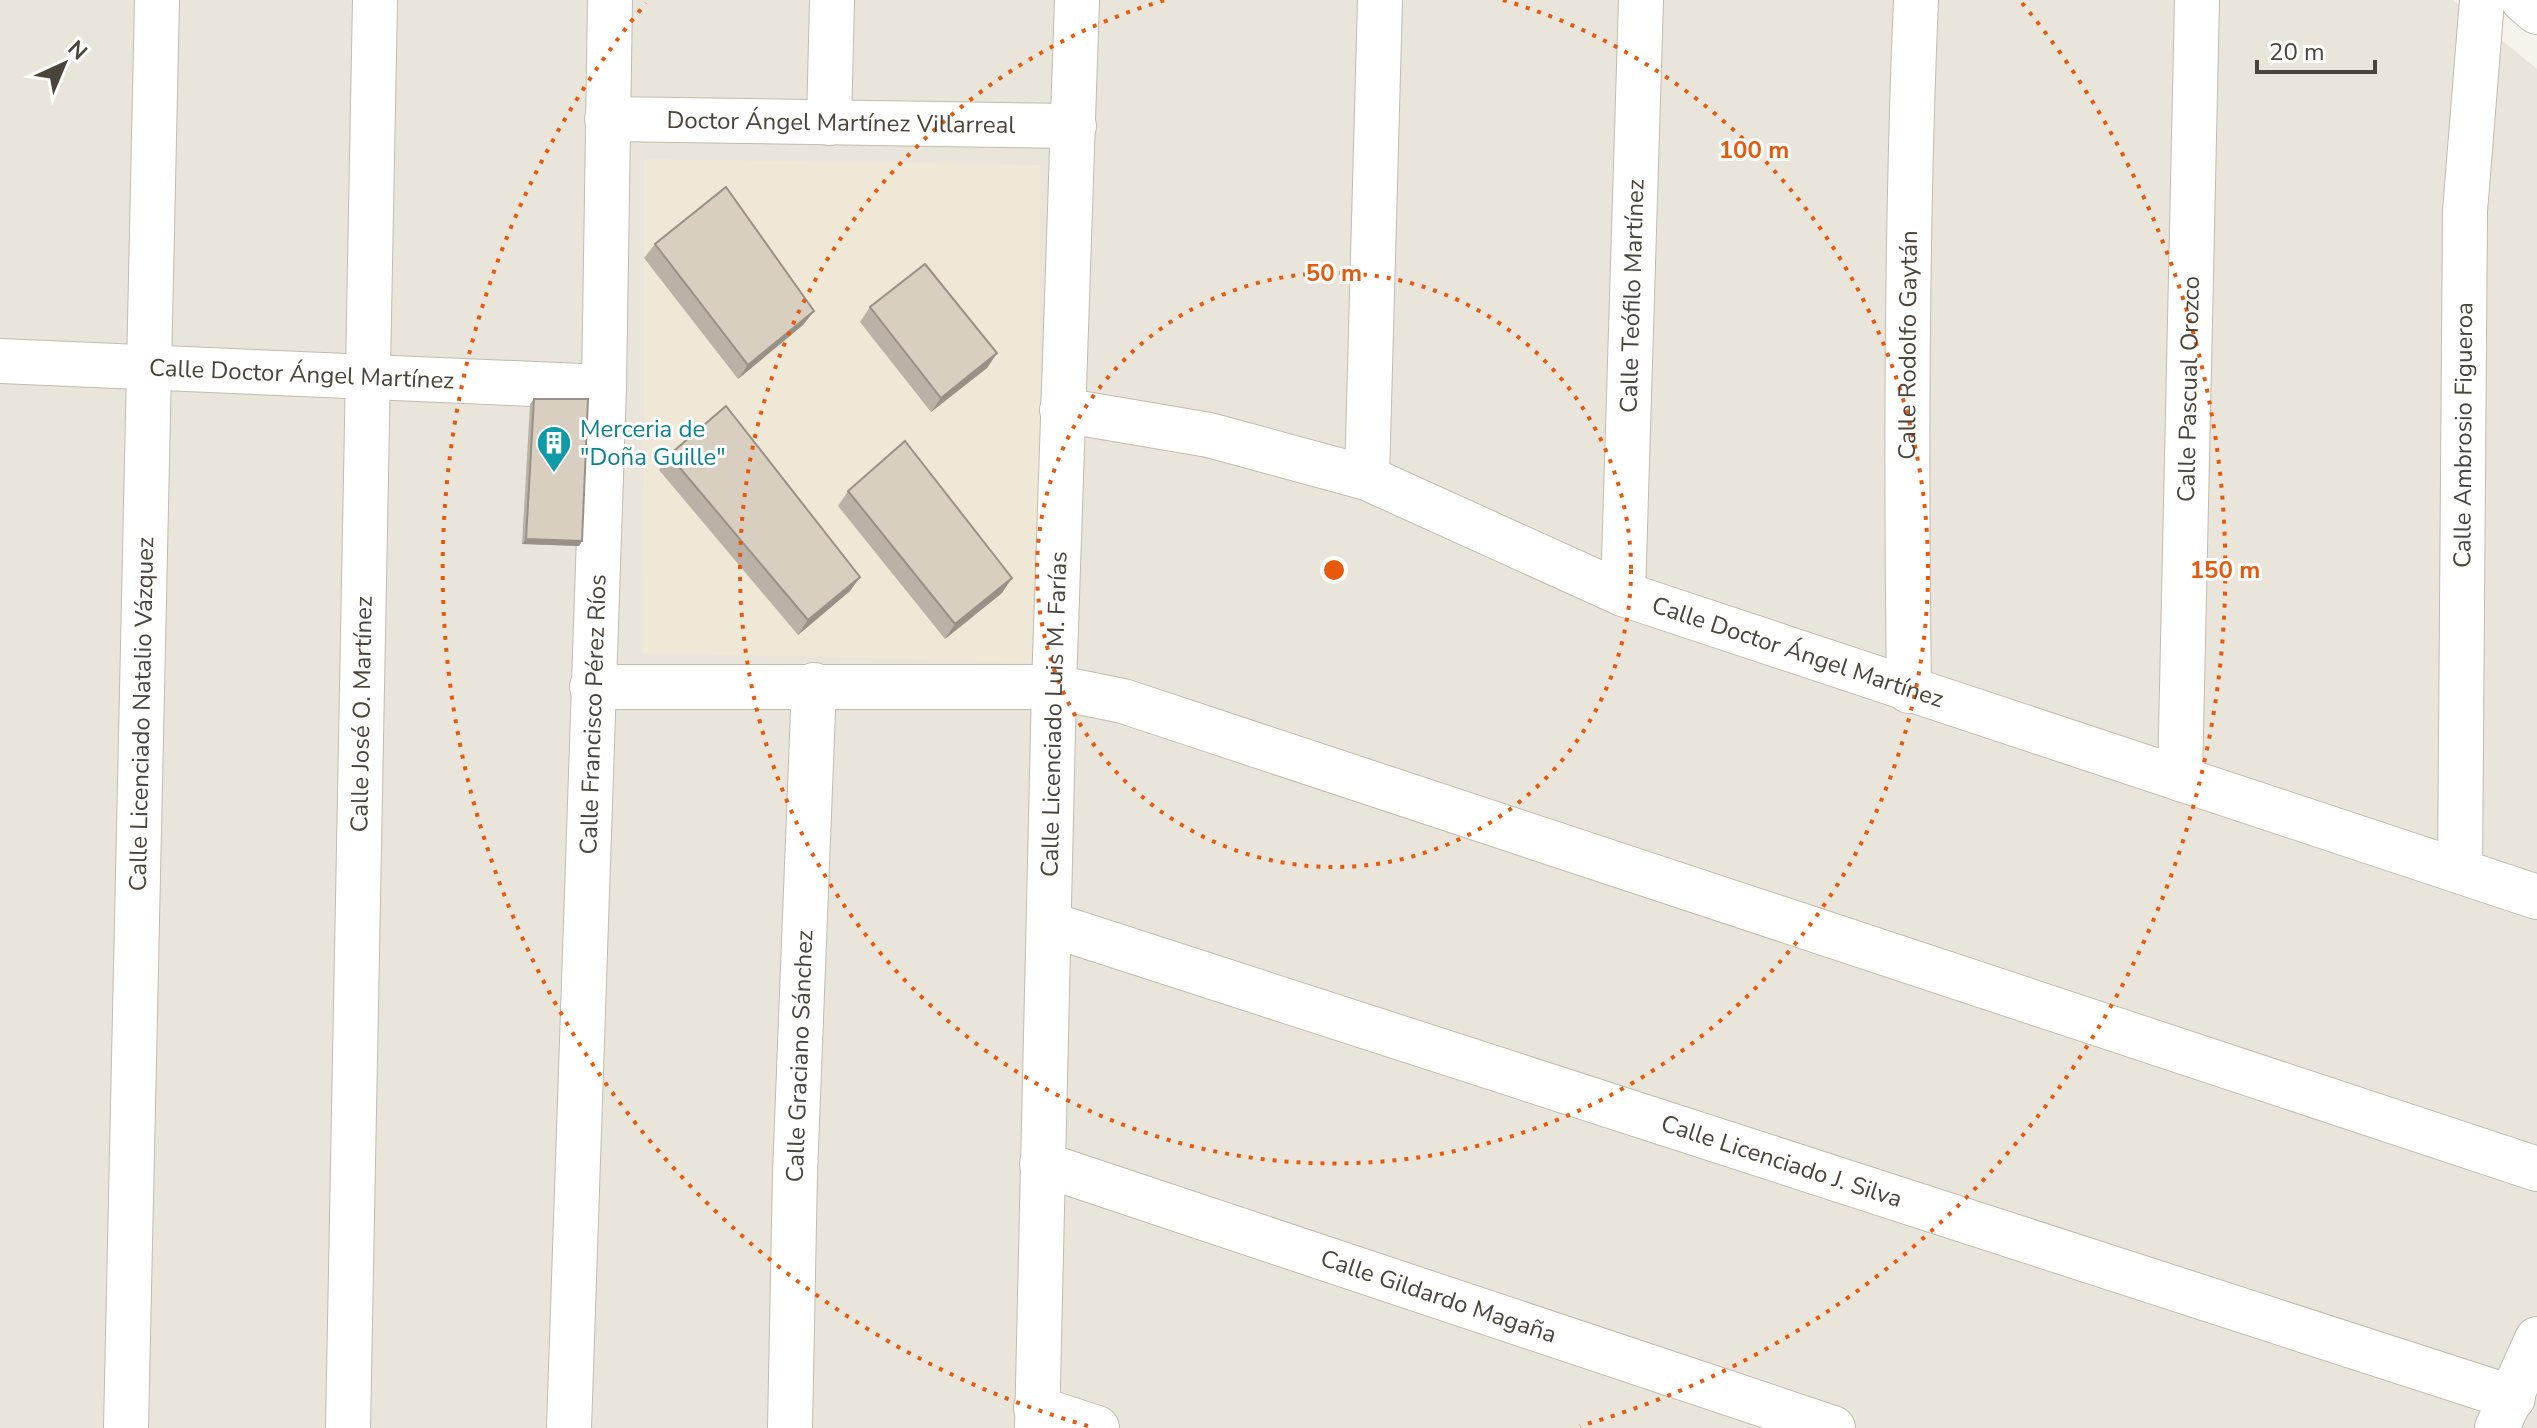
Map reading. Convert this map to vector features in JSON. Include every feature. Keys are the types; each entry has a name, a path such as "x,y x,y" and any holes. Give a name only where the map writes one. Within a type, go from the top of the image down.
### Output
{"street":[{"name":"Calle Licenciado Natalio Vázquez","path":"126,1428 157,0"},
{"name":"Calle José O. Martínez","path":"348,1428 375,0"},
{"name":"Calle Francisco Pérez Ríos","path":"569,1428 604,387 610,0"},
{"path":"829,123 832,0"},
{"name":"Calle Licenciado Luis M. Farías","path":"1036,1418 1062,410 1077,0"},
{"path":"1367,478 1380,0"},
{"name":"Calle Teófilo Martínez","path":"1623,594 1641,0"},
{"name":"Calle Rodolfo Gaytán","path":"1909,691 1906,427 1908,177 1916,0"},
{"name":"Calle Pascual Orozco","path":"2180,779 2197,0"},
{"name":"Calle Ambrosio Figueroa","path":"2460,871 2465,211 2482,0"},
{"path":"2523,0 2537,12"},
{"name":"Doctor Ángel Martínez Villarreal","path":"607,119 1074,126"},
{"name":"Calle Doctor Ángel Martínez","path":"0,361 604,387"},
{"name":"Calle Doctor Ángel Martínez","path":"1062,410 1209,435 1367,478 1623,594 2537,897"},
{"name":"Calle Graciano Sánchez","path":"790,1428 795,1173 814,685"},
{"path":"592,687 1054,687 1123,701 1191,720 2537,1169"},
{"name":"Calle Licenciado J. Silva","path":"1049,924 2514,1416"},
{"name":"Calle Gildardo Magaña","path":"1042,1164 1833,1428"},
{"path":"2514,1416 2537,1339"},
{"path":"1036,1418 1097,1428"}],"shaded area":[{"path":"0,0 2453,0 2537,69 2537,1428 0,1428"},
{"path":"644,159 1040,165 1040,662 643,653"}],"building":[{"path":"726,187 814,311 748,365 655,244"},
{"path":"925,264 997,353 941,398 870,307"},
{"name":"Merceria de \"Doña Guille\"","path":"534,399 588,399 582,541 526,539"},
{"path":"726,406 860,577 808,620 669,455"},
{"path":"905,441 1012,578 955,624 848,491"}],"place":[{"name":"Merceria de \"Doña Guille\"","path":"554,474"}]}
